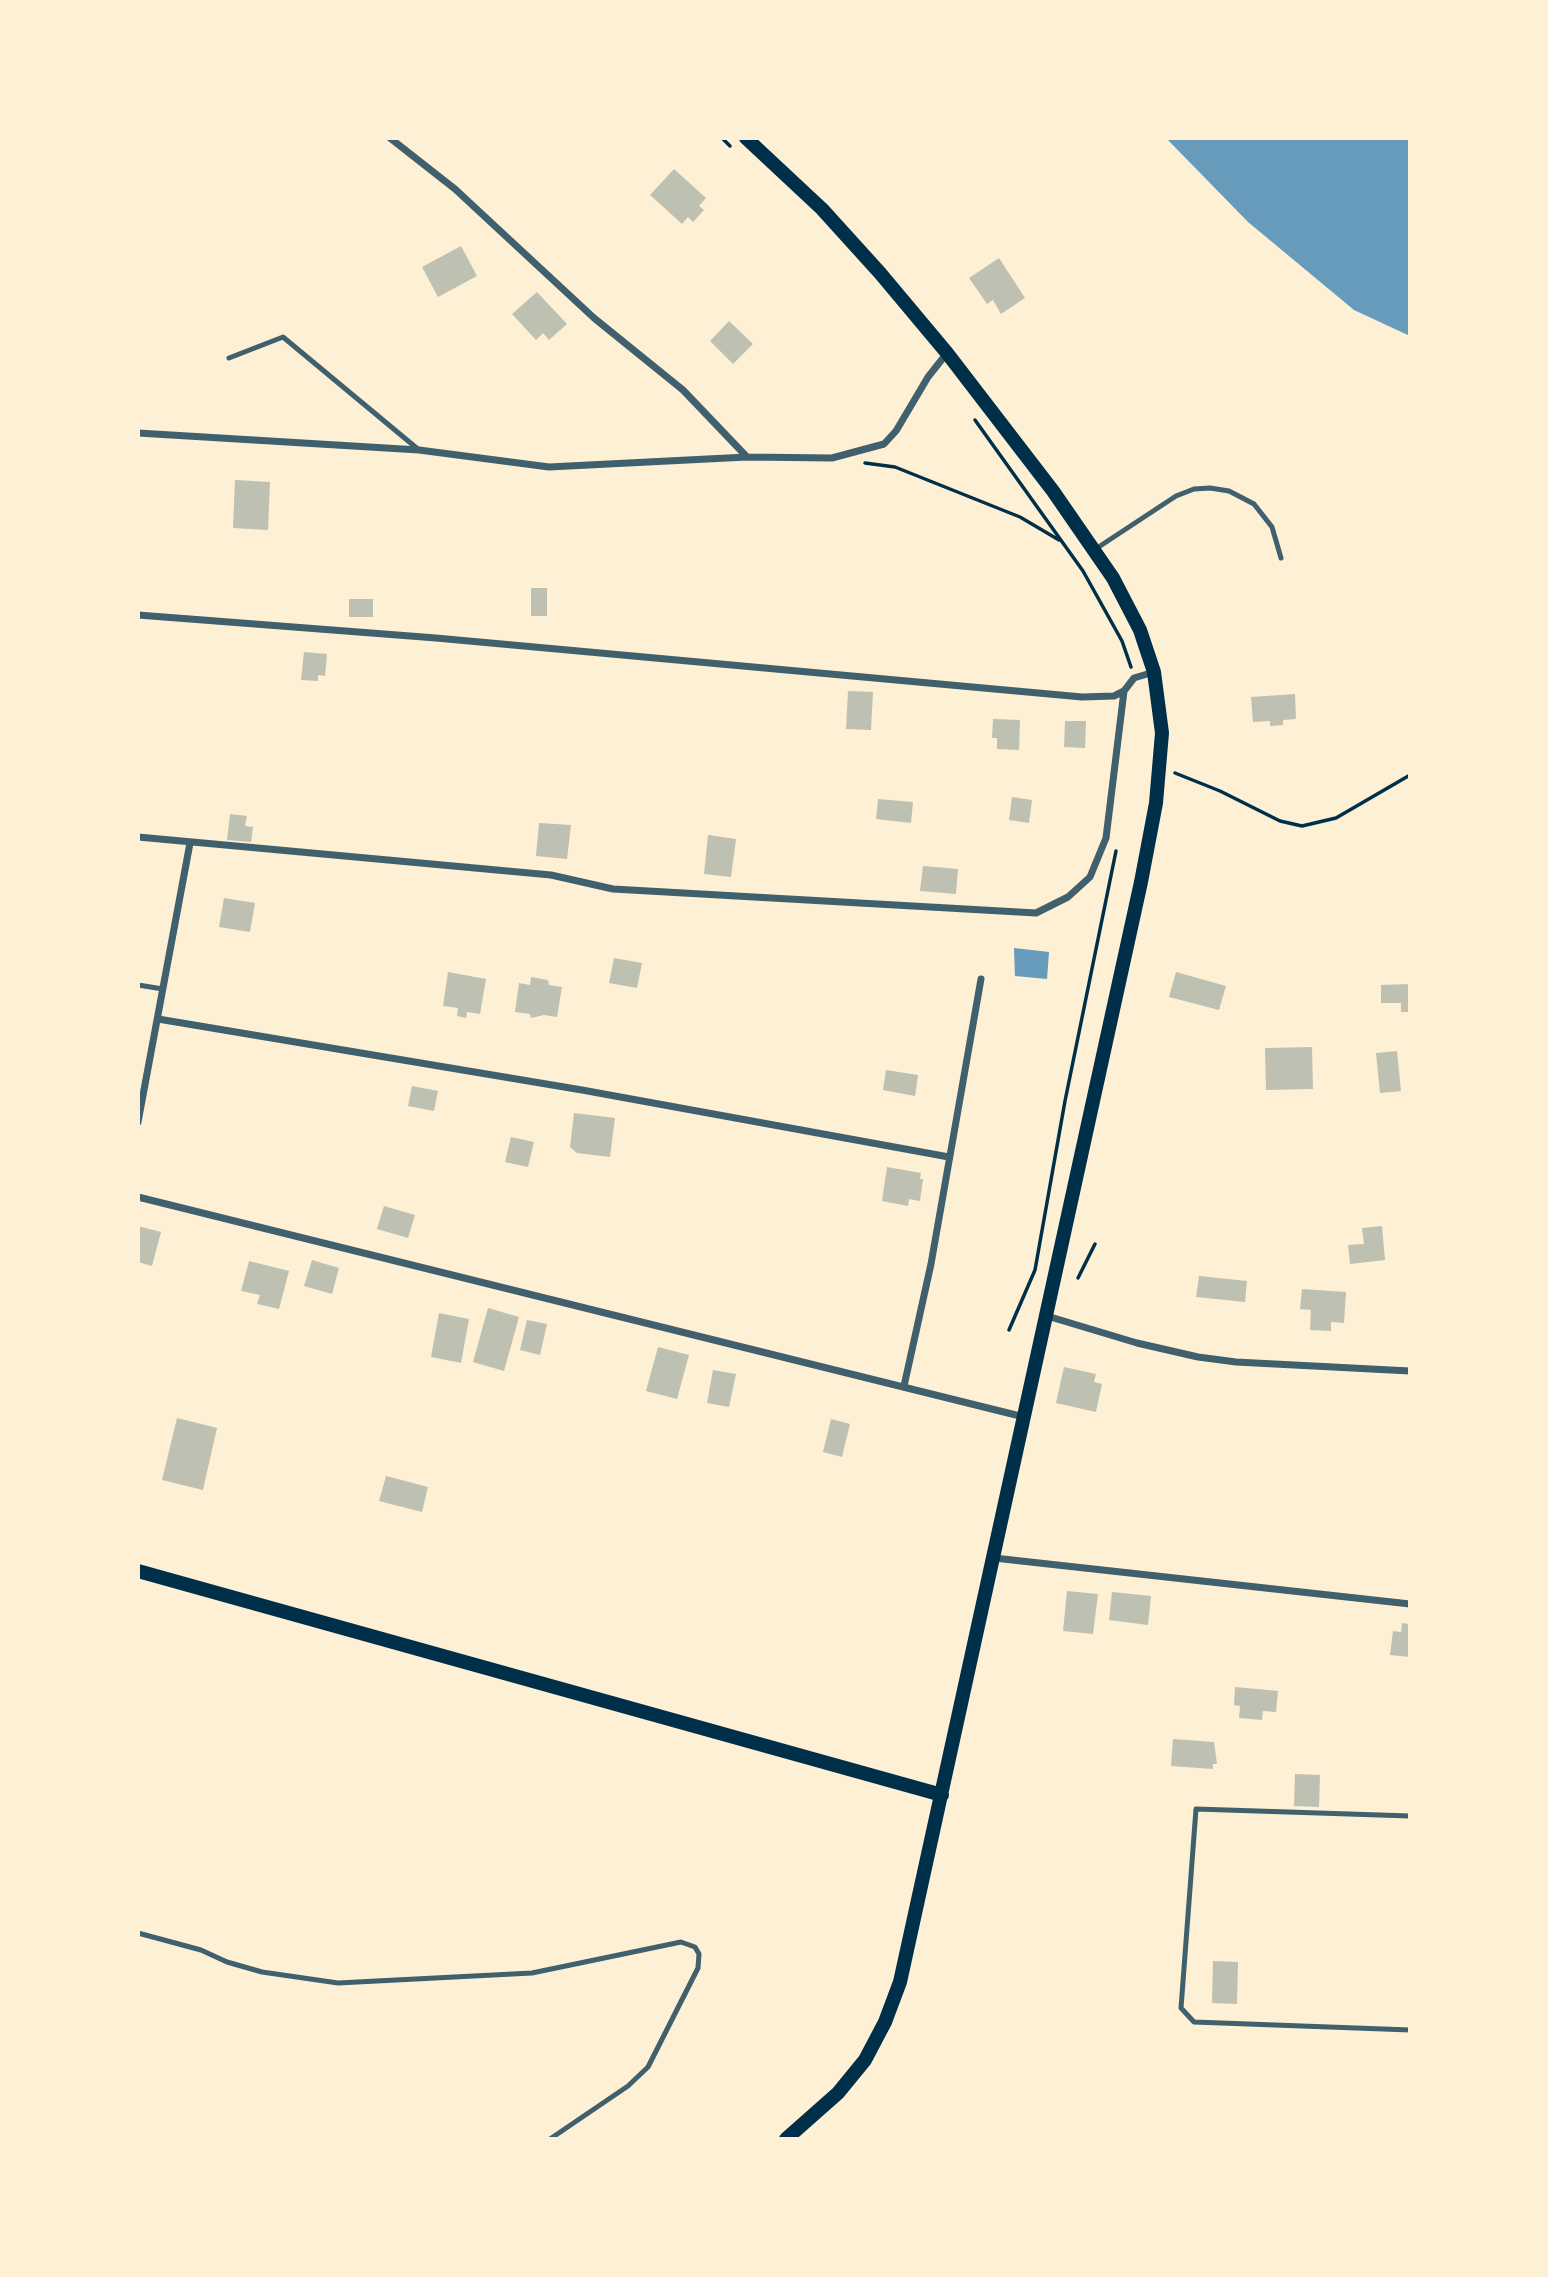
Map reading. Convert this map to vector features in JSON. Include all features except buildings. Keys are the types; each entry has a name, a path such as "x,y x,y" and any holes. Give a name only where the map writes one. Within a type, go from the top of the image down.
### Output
{"main road":[{"path":"746,138 822,209 947,353 1013,437 1094,550 1132,613 1154,672 1162,733 1160,766 1143,871 903,1970 885,2022 852,2078 786,2139"},
{"path":"138,1571 942,1795"}],"street":[{"path":"390,138 455,189 594,318 683,390 747,457"},
{"path":"138,433 419,450 549,467 747,457 832,458 884,443 896,431 928,377 947,353"},
{"path":"138,615 436,638 1082,697 1114,696 1124,691 1134,678 1154,672"},
{"path":"138,837 190,844 551,875 613,889 1036,914 1068,897 1090,877 1106,838 1124,691"},
{"path":"138,1122 190,844"},
{"path":"904,1386 931,1264 981,979"},
{"path":"158,1019 582,1090 949,1157"},
{"path":"138,1197 1025,1417"},
{"path":"1047,1316 1137,1343 1198,1357 1248,1363 1410,1371"},
{"path":"994,1558 1410,1604"}],"lane":[{"path":"229,358 283,337 419,450"},
{"path":"1094,550 1176,496 1194,489 1210,488 1229,491 1254,504 1272,527 1281,558"},
{"path":"138,985 163,989"},
{"path":"1410,1816 1196,1809 1181,2008 1194,2022 1410,2030"},
{"path":"138,1933 190,1946 227,1962 262,1972 338,1983 532,1973 671,1943 681,1942 695,1947 699,1954 698,1968 648,2067 628,2087 550,2139"}],"path":[{"path":"722,138 731,147"},
{"path":"968,410 1062,542 1122,641 1134,678"},
{"path":"832,458 895,467 1020,517 1062,542"},
{"path":"1160,766 1280,821 1301,826 1336,818 1410,775"},
{"path":"1009,1330 1035,1270 1065,1101 1118,842"},
{"path":"1077,1278 1095,1244"}],"water":[{"path":"1166,138 1410,138 1410,336 1354,310 1248,222"},
{"path":"1014,948 1049,952 1047,979 1015,976"}]}
